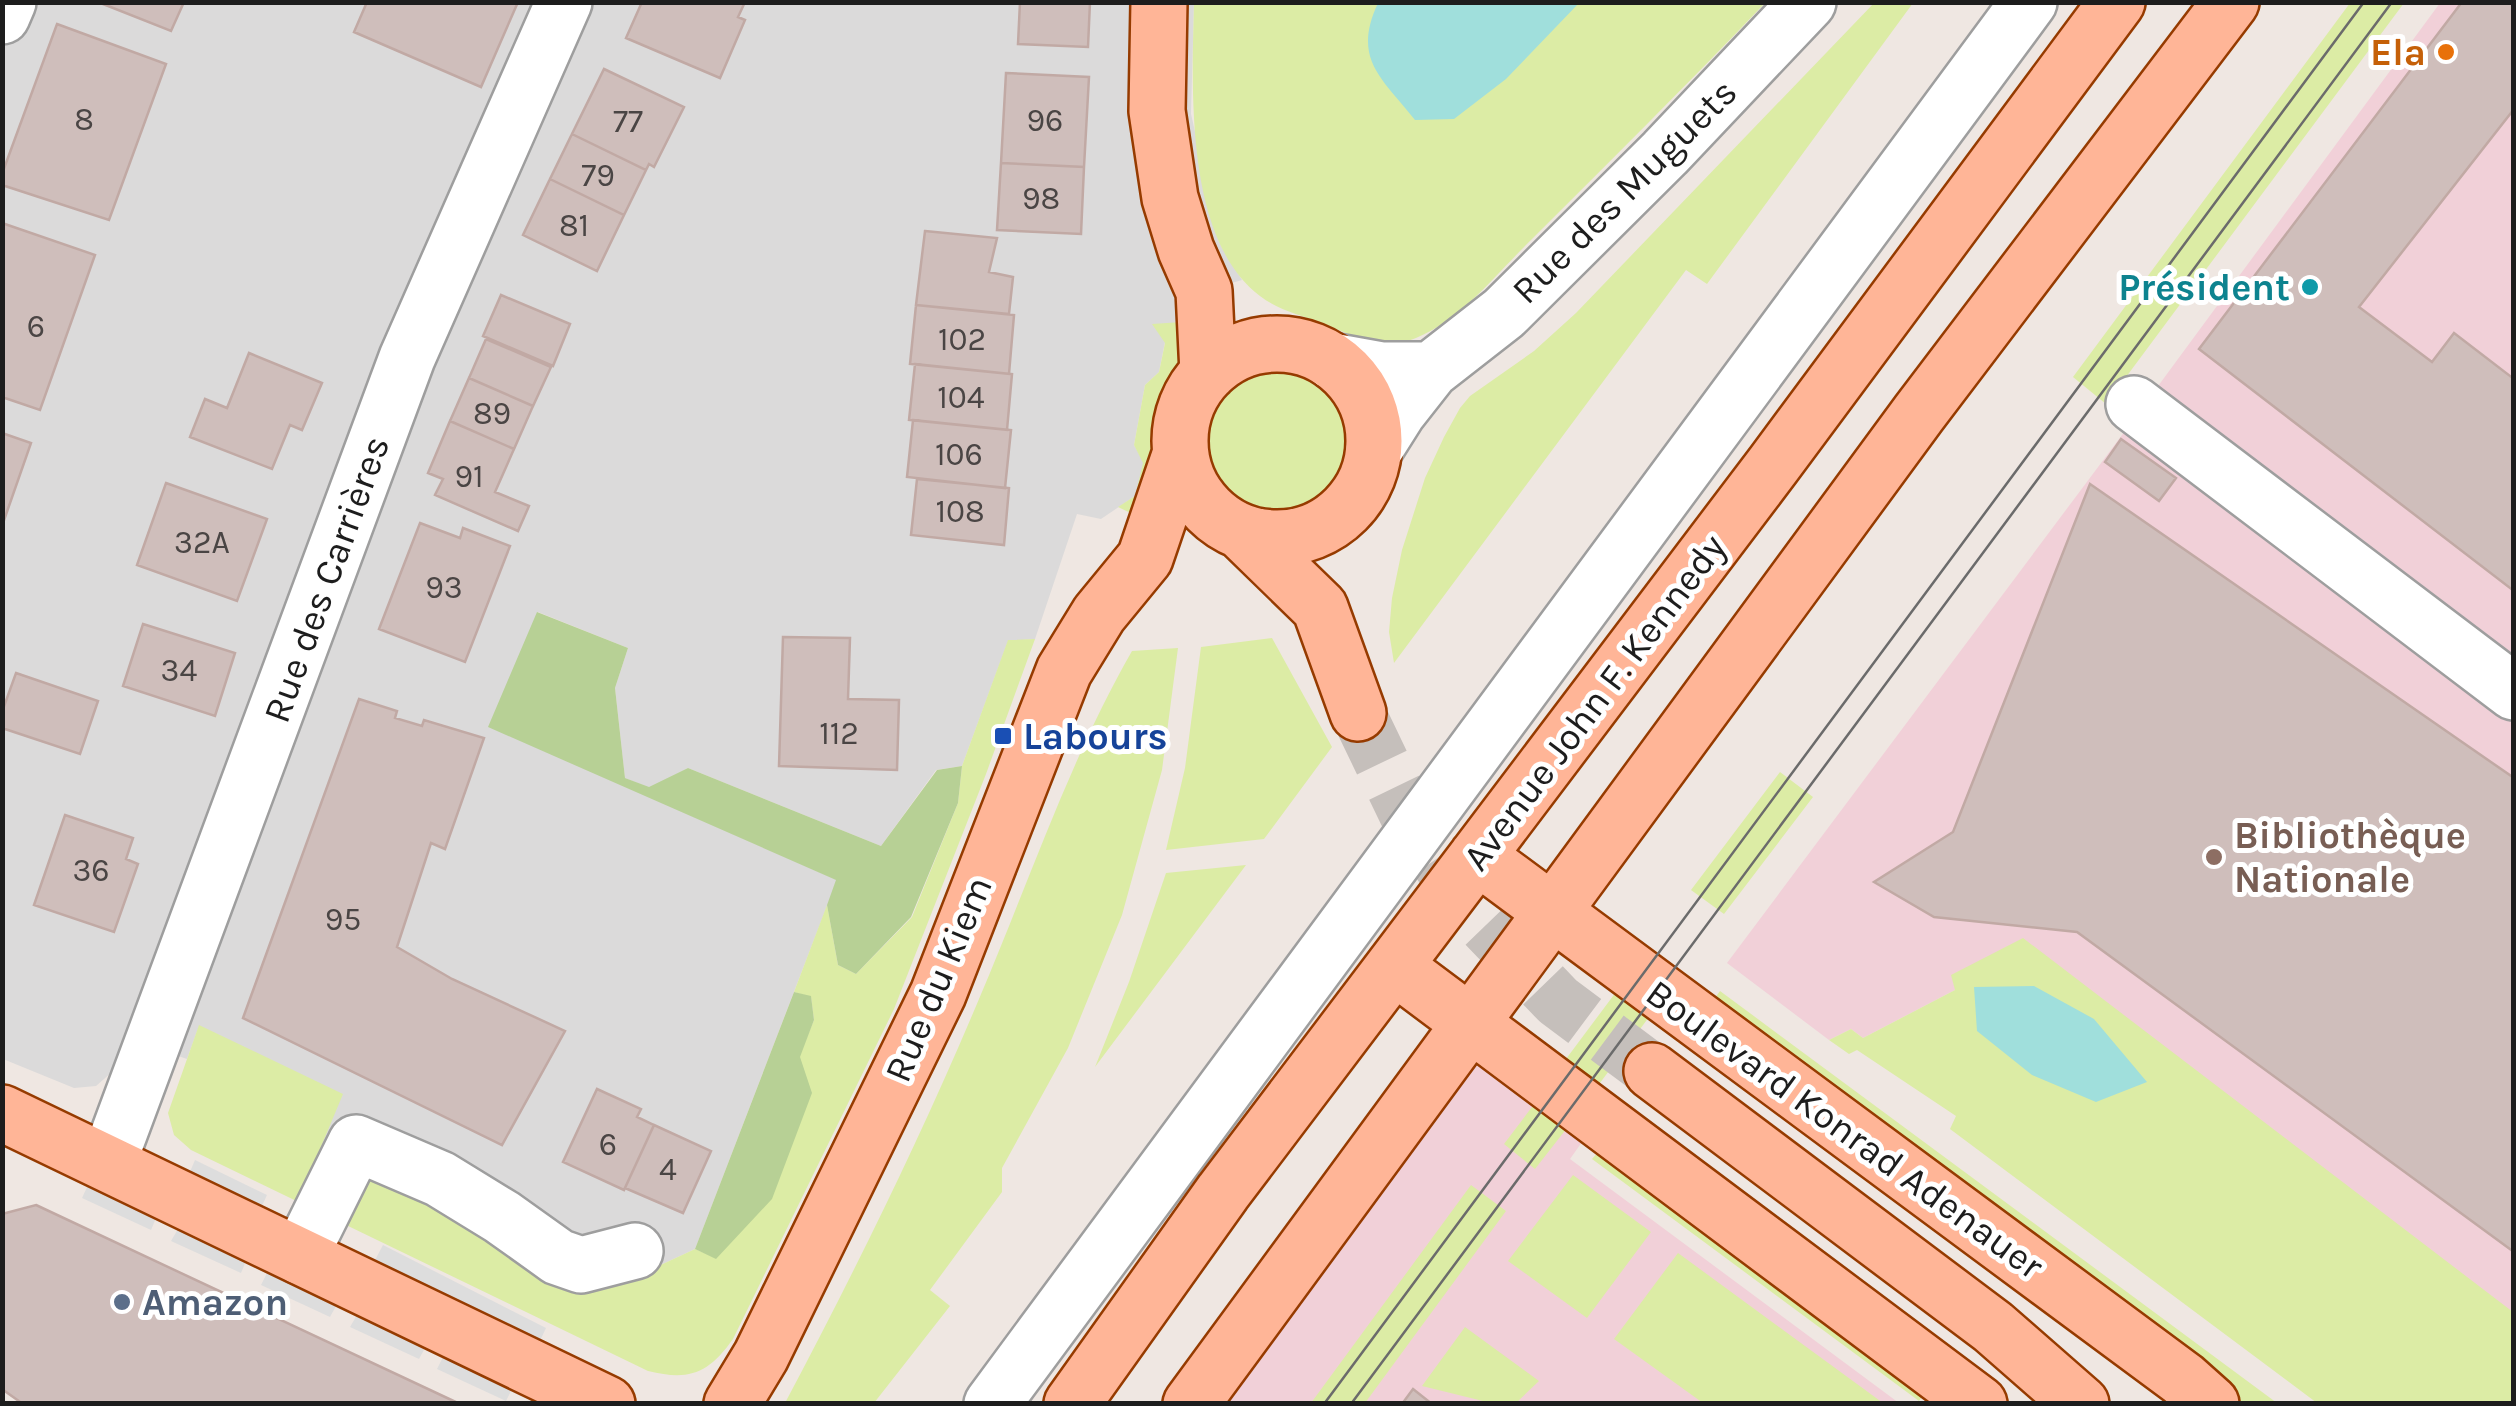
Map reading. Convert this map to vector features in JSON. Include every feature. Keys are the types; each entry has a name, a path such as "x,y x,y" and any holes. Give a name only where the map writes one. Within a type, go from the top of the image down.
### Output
{"main road":[{"path":"1159,2 1157,111 1170,198 1204,291 1208,372"},
{"name":"Avenue John F. Kennedy","path":"1072,1404 1223,1192 1774,464 2117,2"},
{"path":"1191,1404 1920,414 2231,2"},
{"path":"1204,291 1280,344"},
{"path":"1233,528 1263,538 1306,535 1344,513 1359,494 1370,474 1374,450 1370,410 1348,375 1332,361 1298,346 1280,344 1241,351 1208,372 1194,390 1184,410 1180,454 1194,494 1320,608 1358,713"},
{"name":"Rue du Kiem","path":"732,1404 761,1356 938,994 1064,671 1099,614 1145,558 1180,454"},
{"path":"1320,608 1344,513"},
{"name":"Rue du Kiem","path":"1145,558 1233,528"},
{"name":"Boulevard Konrad Adenauer","path":"1477,856 2167,1367 2211,1404"},
{"path":"1394,966 1958,1397"},
{"name":"Boulevard Konrad Adenauer","path":"1652,1071 1993,1328"},
{"path":"2,1113 607,1404"},
{"path":"1993,1328 2081,1404"},
{"path":"1993,1328 2114,1404"}],"street":[{"path":"2,16 8,2"},
{"name":"Rue des Carrières","path":"108,1163 407,358 564,2"},
{"name":"Rue des Muguets","path":"1374,450 1431,370 1504,313 1665,154 1808,2"},
{"name":"Avenue John F. Kennedy","path":"992,1404 2029,2"},
{"path":"1332,361 1382,370 1431,370"},
{"path":"2134,404 2514,692"},
{"path":"1720,423 1774,464"},
{"path":"300,1256 356,1142 440,1179 558,1257 581,1265 635,1251"},
{"path":"1176,1154 1223,1192"}],"shaded area":[{"path":"2,3 1194,3 1191,114 1221,246 1242,280 1177,299 1182,322 1165,342 1159,372 1145,385 1134,445 1144,463 1135,496 1101,519 1077,514 1035,639 1008,641 962,766 936,770 881,846 688,768 649,788 625,778 615,688 628,648 538,612 489,726 837,880 695,1249 652,1269 429,1197 317,1154 199,1026 187,1059 123,1037 112,1072 96,1086 74,1088 3,1059"},
{"path":"2440,3 2513,3 2513,667 2150,397"},
{"name":"Bibliothèque Nationale","path":"2128,427 2513,716 2513,1312 1955,990 1863,1038 1851,1029 1829,1040 1727,963"},
{"path":"1471,1024 1599,1118 1570,1159 1899,1403 1191,1404"},
{"path":"195,1160 267,1195 261,1208 189,1174"},
{"path":"88,1185 156,1218 151,1230 82,1198"},
{"path":"178,1229 246,1261 241,1273 171,1241"},
{"path":"383,1245 546,1328 538,1345 374,1262"},
{"path":"267,1273 336,1306 330,1317 261,1285"},
{"path":"357,1315 425,1348 419,1359 350,1327"},
{"path":"443,1357 512,1389 506,1401 437,1369"}],"green space":[{"path":"1875,2 1913,3 1707,284 1686,270 1394,663 1389,632 1402,550 1425,478 1460,408 1576,313"},
{"path":"1194,3 1765,3 1475,297 1432,330 1391,344 1356,337 1274,305 1235,270 1217,238 1198,160"},
{"path":"2350,3 2404,3 2106,404 2073,377"},
{"path":"1182,322 1177,367 1157,410 1153,469 1141,518 1118,507 1135,496 1143,463 1134,445 1145,385 1159,372 1165,343 1152,324"},
{"path":"1277,371 1305,377 1329,393 1345,417 1351,445 1345,473 1329,497 1305,513 1277,519 1249,513 1225,497 1209,473 1203,445 1209,417 1225,393 1249,377"},
{"path":"537,612 628,648 615,688 625,778 649,787 688,768 881,846 937,770 962,766 958,803 911,917 856,974 838,965 827,905 836,880 488,727"},
{"path":"1272,638 1332,747 1264,839 1166,850 1185,768 1201,647"},
{"path":"1035,639 894,1009 733,1339 706,1367 675,1375 648,1371 191,1150 174,1135 168,1113 199,1025 343,1094 318,1154 429,1197 652,1269 695,1249 716,1258 814,1020 811,997 794,992 827,905 838,965 856,974 912,917 958,803 962,766 1008,640"},
{"path":"1178,648 1162,770 1122,915 1068,1048 1002,1168 1002,1192 930,1290 950,1306 874,1403 785,1403 934,1102 1109,693 1132,651"},
{"path":"1780,772 1813,797 1724,914 1691,890"},
{"path":"1246,865 1095,1067 1166,873"},
{"path":"2023,938 2513,1312 2513,1403 2317,1403 1950,1129 1956,1116 1857,1050 1849,1054 1829,1040 1851,1029 1863,1038 1955,990 1951,975"},
{"path":"1619,988 1652,1013 1597,1087 1563,1063"},
{"path":"1720,991 2277,1403 2234,1403 1712,1002"},
{"path":"794,992 811,996 814,1020 800,1057 812,1093 772,1199 716,1259 695,1249"},
{"path":"1535,1103 1567,1128 1535,1169 1504,1144"},
{"path":"1600,1150 1927,1390 1919,1401 1592,1159"},
{"path":"1573,1175 1651,1232 1587,1318 1508,1261"},
{"path":"1471,1185 1506,1211 1365,1403 1311,1403"},
{"path":"1678,1253 1883,1403 1703,1403 1614,1339"},
{"path":"1465,1327 1539,1381 1516,1403 1491,1403 1422,1386"}],"water":[{"path":"1378,2 1579,3 1506,79 1454,119 1415,120 1381,79 1369,53 1371,22"},
{"path":"2034,986 2094,1019 2147,1082 2096,1102 2032,1075 1977,1031 1974,987"}],"building":[{"path":"98,2 184,2 171,31"},
{"path":"367,2 518,2 481,87 354,32"},
{"path":"642,2 745,2 738,17 745,20 720,78 626,38"},
{"path":"1020,2 1090,2 1088,47 1018,44"},
{"name":"Président","path":"2462,2 2514,2 2514,109 2359,307 2432,362 2454,333 2514,379 2514,591 2199,349"},
{"path":"57,24 166,64 109,220 2,185 2,174"},
{"path":"604,69 684,107 654,167 649,164 646,170 572,134"},
{"path":"1006,73 1089,77 1084,167 1001,163"},
{"path":"572,134 646,170 624,215 550,179"},
{"path":"1001,163 1084,167 1081,234 997,230"},
{"path":"550,179 624,215 597,271 523,235"},
{"path":"2,223 95,255 40,410 2,397"},
{"path":"925,231 997,238 989,272 1013,277 1009,314 916,305"},
{"path":"501,295 570,324 553,366 483,336"},
{"path":"916,305 1014,315 1009,374 910,364"},
{"path":"486,339 551,367 533,406 469,378"},
{"path":"249,353 322,383 302,430 290,425 272,469 190,437 205,399 227,408"},
{"path":"915,364 1012,374 1007,430 909,420"},
{"path":"469,378 533,406 514,449 450,421"},
{"path":"913,420 1011,430 1005,488 907,477"},
{"path":"450,421 514,449 495,492 529,506 518,531 435,495 443,479 428,473"},
{"path":"2,433 31,443 2,526"},
{"path":"2121,439 2176,478 2159,501 2105,462"},
{"path":"917,479 1009,488 1004,545 911,535"},
{"path":"166,483 267,519 237,601 137,565"},
{"name":"Bibliothèque Nationale","path":"2090,484 2514,778 2514,1252 2077,932 1934,917 1874,882 1953,832"},
{"path":"420,523 460,538 463,528 510,546 465,662 379,629"},
{"path":"143,624 235,653 215,716 123,686"},
{"path":"783,637 850,638 848,699 899,700 897,770 779,766"},
{"path":"16,673 98,701 80,754 2,728 2,712"},
{"path":"359,699 397,711 395,718 422,726 424,720 484,738 445,849 431,843 397,947 452,979 565,1031 502,1145 243,1018"},
{"path":"65,815 133,838 126,859 138,864 114,932 34,905"},
{"path":"597,1089 641,1109 637,1117 654,1125 624,1190 563,1162"},
{"path":"654,1125 711,1151 683,1213 625,1188"},
{"name":"Amazon","path":"36,1205 460,1404 23,1404 2,1389 2,1214"},
{"path":"1413,1389 1432,1404 1402,1404"}],"tunnel":[{"path":"1358,713 1409,819 1476,916 1558,1001 1652,1071"}],"tram line":[{"path":"1324,1404 2364,2"},
{"path":"1351,1404 2392,2"}],"place":[{"name":"Ela","path":"2446,52"},
{"name":"Président","path":"2310,287"},
{"name":"Labours","path":"1003,736"},
{"name":"Bibliothèque Nationale","path":"2214,857"},
{"name":"Amazon","path":"122,1302"}]}
